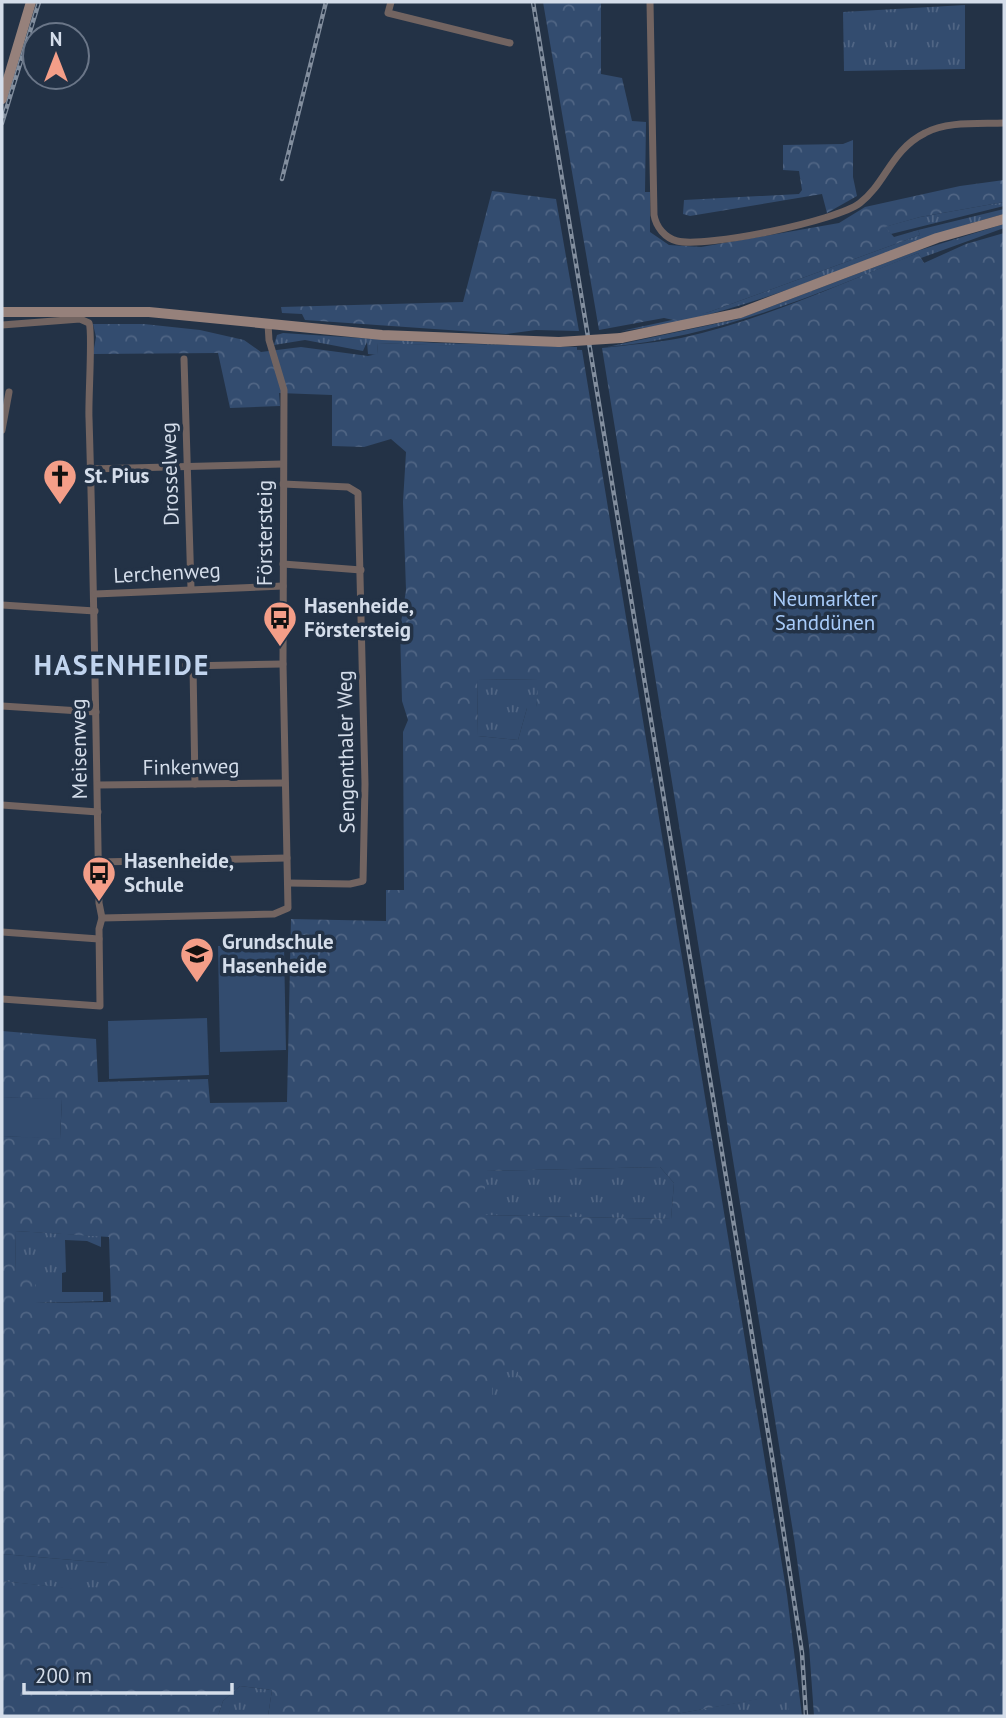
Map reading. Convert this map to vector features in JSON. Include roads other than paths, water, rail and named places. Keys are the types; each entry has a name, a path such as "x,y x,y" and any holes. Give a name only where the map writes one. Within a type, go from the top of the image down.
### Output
{"main road":[{"path":"2,99 31,2"},
{"path":"2,312 149,312 382,335 559,342 621,338 740,313 937,238 1004,219"}],"street":[{"path":"391,2 388,13 510,43"},
{"path":"650,2 654,219 666,235 688,243 731,238 827,218 850,210 865,199 901,149 928,131 950,126 1004,123"},
{"name":"Meisenweg","path":"2,325 77,319 89,323 92,332 88,380 95,594 98,862 102,918 99,939 100,1006 2,999"},
{"name":"Förstersteig","path":"102,918 274,914 286,911 288,883 283,664 284,386 269,340 268,324"},
{"name":"Drosselweg","path":"184,359 191,588"},
{"path":"2,430 9,392"},
{"path":"90,469 283,464"},
{"name":"Sengenthaler Weg","path":"284,484 348,487 358,493 365,784 365,875 362,883 288,883"},
{"path":"283,564 361,570"},
{"name":"Lerchenweg","path":"95,594 283,586"},
{"path":"2,605 95,611"},
{"path":"96,668 283,664"},
{"path":"193,666 195,784"},
{"path":"2,706 96,712"},
{"name":"Finkenweg","path":"98,785 285,783"},
{"path":"2,805 98,812"},
{"path":"98,862 287,858"},
{"path":"2,932 99,939"}],"railway":[{"path":"2,123 39,2"},
{"path":"282,179 326,2"},
{"path":"533,2 773,1463 802,1653 806,1716"}],"place":[{"name":"St. Pius","path":"60,506"},
{"name":"Hasenheide, Förstersteig","path":"280,648"},
{"name":"Hasenheide, Schule","path":"99,903"},
{"name":"Grundschule Hasenheide","path":"197,984"}],"district":[{"name":"HASENHEIDE","path":"122,665"}],"park label":[{"name":"Neumarkter Sanddünen","path":"825,611"}]}
